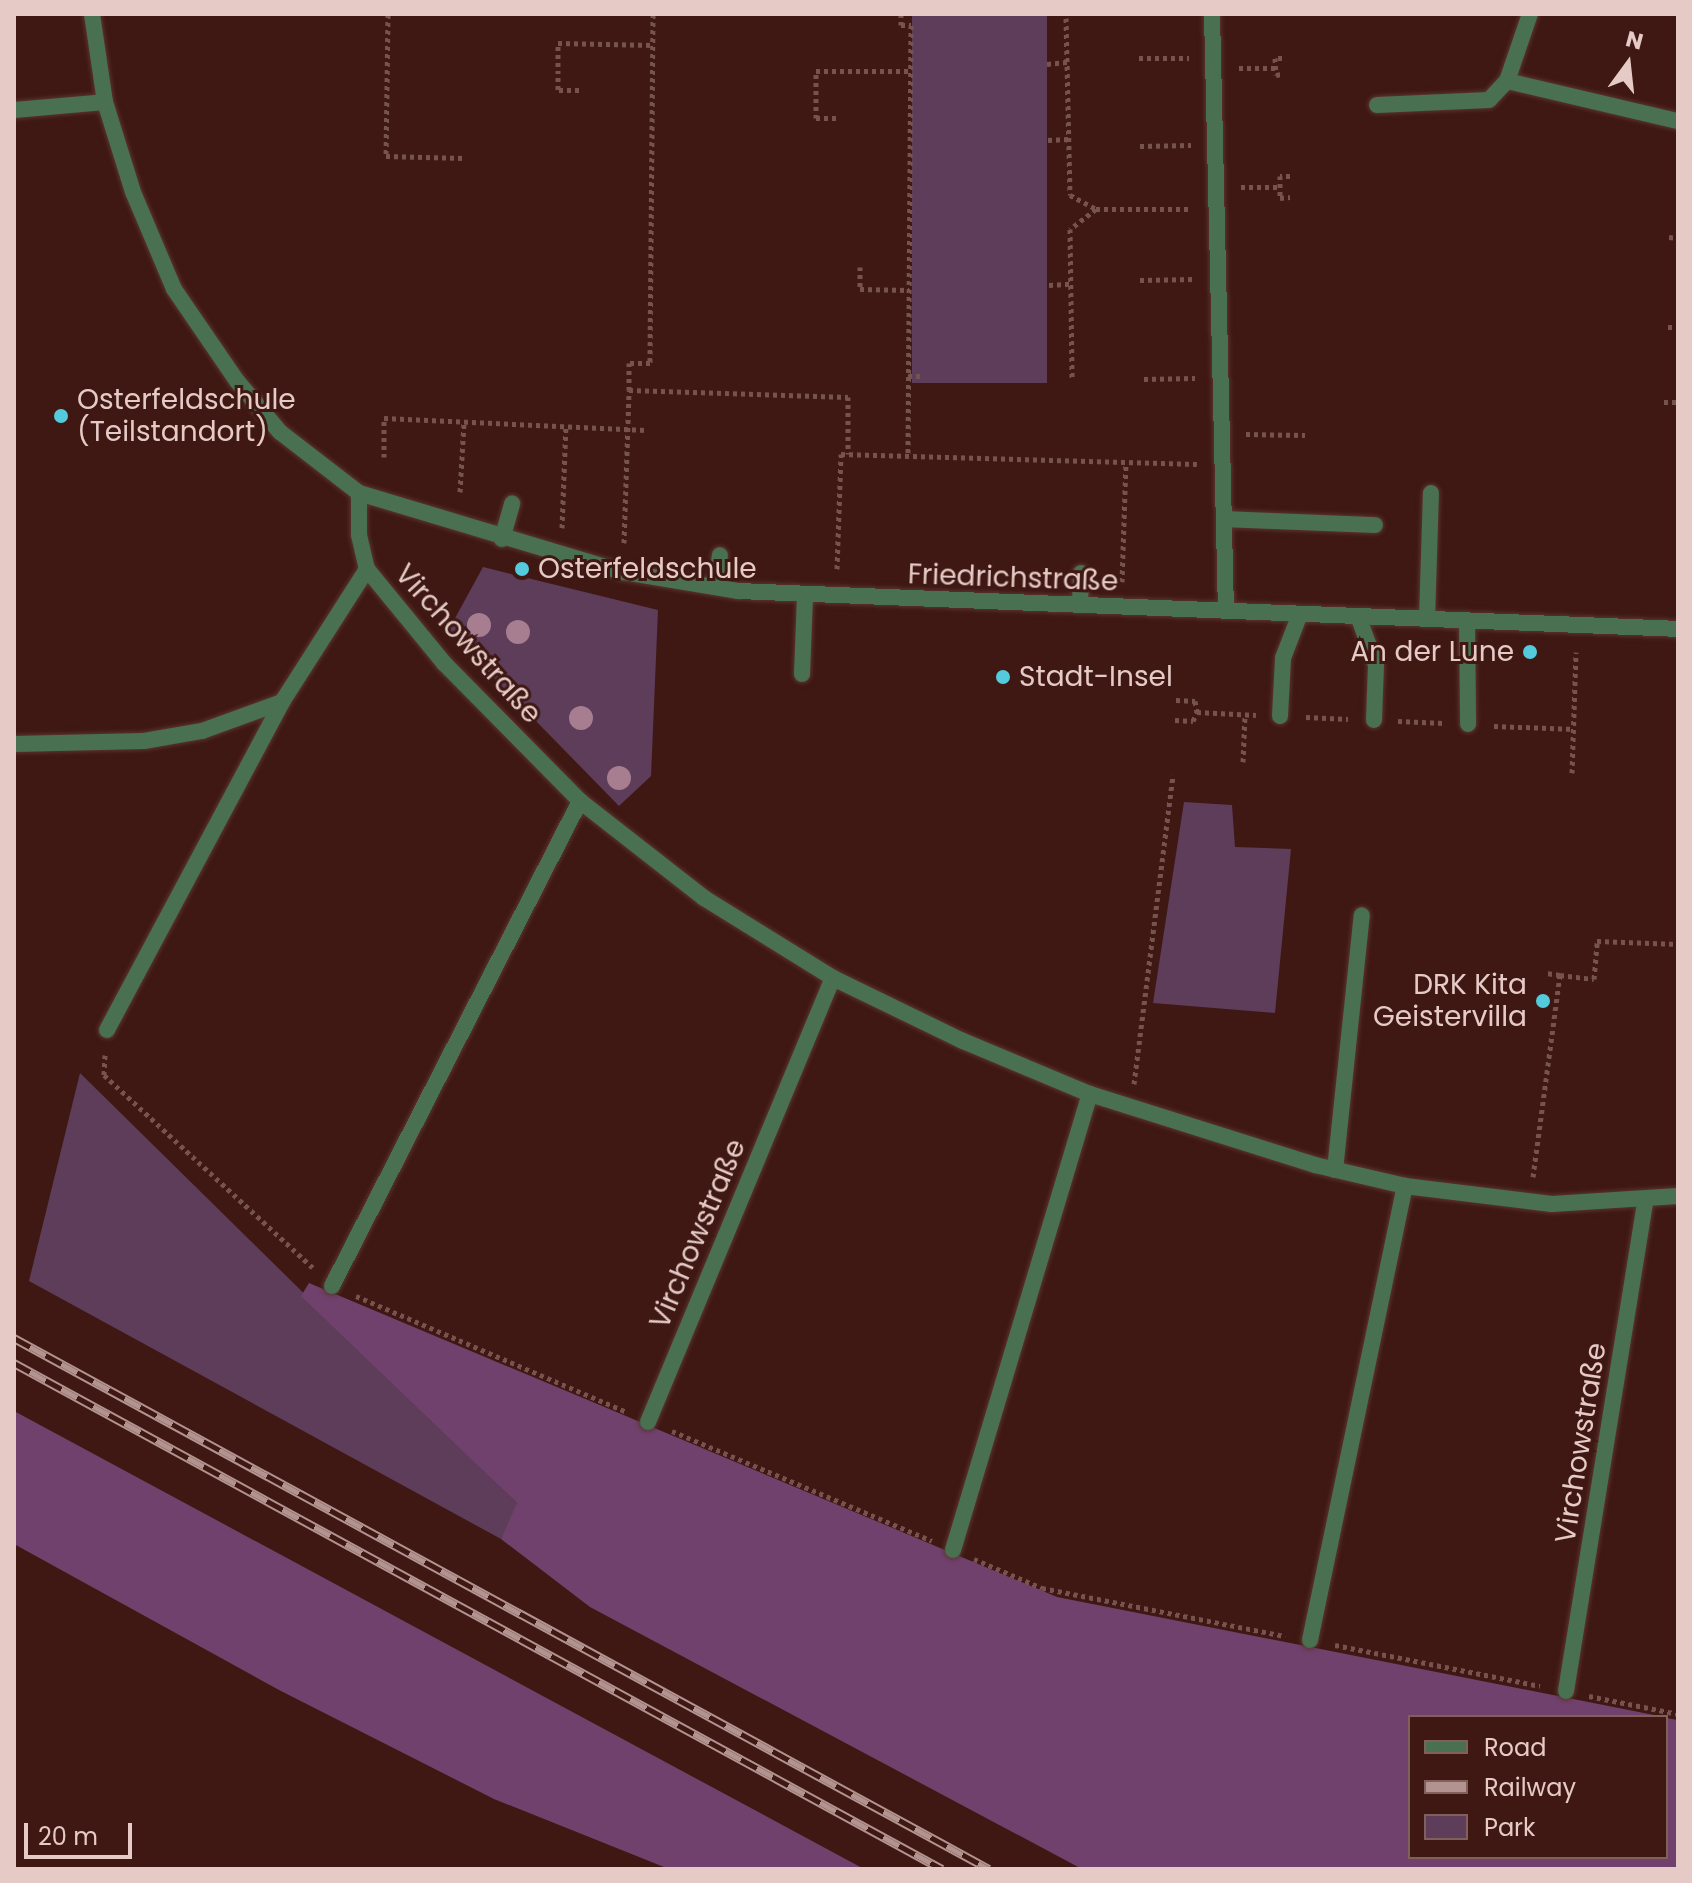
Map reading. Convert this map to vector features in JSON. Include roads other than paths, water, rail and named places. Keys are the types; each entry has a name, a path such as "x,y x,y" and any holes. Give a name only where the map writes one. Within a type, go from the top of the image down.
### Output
{"street":[{"path":"92,14 105,102 133,192 174,289 237,381 280,432 359,493"},
{"path":"1212,14 1226,611"},
{"path":"1377,105 1489,100 1507,81 1530,14"},
{"path":"1507,81 1678,121"},
{"path":"14,110 105,102"},
{"name":"Friedrichstraße","path":"359,493 502,539 623,572 716,587 805,596 1678,629"},
{"name":"Virchowstraße","path":"359,493 359,535 367,569 444,663 580,801 704,898 833,978 963,1041 1090,1094 1335,1170 1405,1186 1529,1202 1645,1202 1678,1196"},
{"path":"1427,619 1431,493"},
{"path":"502,539 512,503"},
{"path":"1224,519 1375,525"},
{"path":"716,587 720,555"},
{"path":"107,1030 282,702 367,569"},
{"path":"1080,605 1081,573"},
{"path":"802,674 805,596"},
{"path":"1280,716 1283,658 1300,614"},
{"path":"1358,616 1376,665 1374,720"},
{"path":"1467,621 1468,724"},
{"path":"14,744 144,741 202,731 282,702"},
{"path":"332,1286 580,801"},
{"path":"1335,1170 1362,915"},
{"name":"Virchowstraße","path":"648,1422 833,978"},
{"path":"953,1550 1090,1094"},
{"path":"1310,1640 1405,1186"},
{"name":"Virchowstraße","path":"1566,1691 1645,1202"}],"railway":[{"path":"14,1338 989,1869"},
{"path":"14,1363 942,1869"}],"place":[{"name":"Osterfeldschule (Teilstandort)","path":"61,416"},
{"name":"Osterfeldschule","path":"522,569"},
{"name":"An der Lune","path":"1530,652"},
{"name":"Stadt-Insel","path":"1003,677"},
{"name":"DRK Kita Geistervilla","path":"1543,1001"}]}
